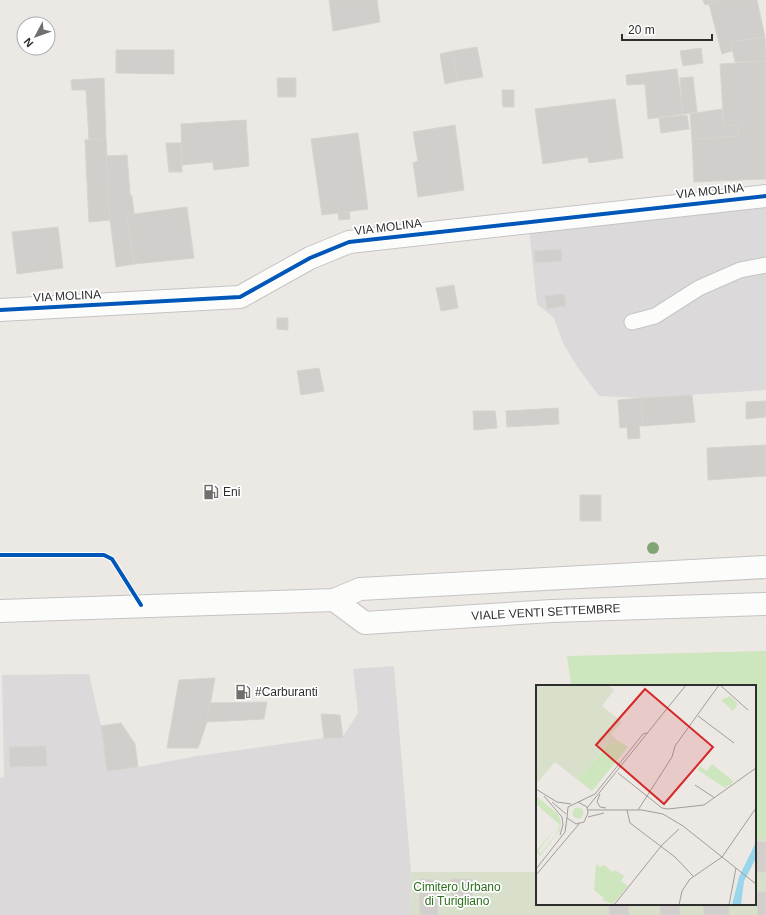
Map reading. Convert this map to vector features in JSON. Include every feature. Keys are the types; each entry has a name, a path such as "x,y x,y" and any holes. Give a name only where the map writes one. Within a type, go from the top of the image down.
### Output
{"main road":[{"name":"VIA MOLINA","path":"0,310 240,297 310,258 349,242 766,196"},
{"path":"0,611 334,600 360,589 766,567"},
{"name":"VIALE VENTI SETTEMBRE","path":"334,600 365,623 552,611 766,604"}],"lane":[{"path":"632,322 655,316 699,288 740,270 766,265"}],"shaded area":[{"path":"766,208 766,390 641,398 599,396 578,368 563,343 554,318 537,304 529,230"},
{"path":"394,666 411,872 412,915 0,915 0,778 4,777 2,675 89,674 101,726 108,771 139,767 197,756 324,738 342,738 358,713 353,669"}],"green space":[{"path":"766,651 766,838 756,838 756,685 571,685 567,656"},
{"name":"Cimitero Urbano di Turigliano","path":"756,838 766,838 766,915 412,915 411,872 536,872 536,905 756,905"}],"building":[{"path":"329,0 377,0 380,22 333,31"},
{"path":"703,0 714,0 715,2 705,5"},
{"path":"714,0 757,0 765,37 731,42 732,51 722,54 709,4 715,2"},
{"path":"765,37 766,61 735,62 731,42"},
{"path":"477,47 483,77 458,81 453,51"},
{"path":"701,48 703,63 683,66 680,51"},
{"path":"116,50 174,50 174,74 116,73"},
{"path":"453,51 458,81 445,84 440,54"},
{"path":"766,61 766,179 694,182 692,139 738,136 739,125 724,126 720,64"},
{"path":"677,69 683,114 648,119 645,84 627,85 626,75"},
{"path":"693,77 697,112 683,114 680,78"},
{"path":"104,78 106,139 89,140 86,90 72,90 71,80"},
{"path":"277,78 296,78 296,97 278,97"},
{"path":"502,90 514,90 514,107 503,107"},
{"path":"615,99 623,158 589,163 588,157 543,164 535,109"},
{"path":"722,109 724,126 739,125 738,136 692,139 690,114"},
{"path":"687,115 689,129 661,133 659,118"},
{"path":"246,120 249,166 214,170 213,162 182,165 181,124"},
{"path":"455,125 464,190 418,197 413,163 418,161 413,132"},
{"path":"358,133 368,209 322,215 311,139"},
{"path":"106,139 110,220 89,222 85,140"},
{"path":"166,143 181,143 182,172 169,172"},
{"path":"127,155 130,195 132,196 134,214 127,215 134,264 116,267 110,220 106,156"},
{"path":"187,207 194,258 134,264 127,215"},
{"path":"349,212 350,219 339,220 338,213"},
{"path":"58,227 63,268 17,274 12,232"},
{"path":"561,249 562,261 535,263 534,251"},
{"path":"454,285 458,308 441,311 436,288"},
{"path":"564,294 566,306 547,309 545,296"},
{"path":"277,318 288,318 288,330 277,329"},
{"path":"319,368 324,391 301,395 297,371"},
{"path":"692,395 695,422 643,426 641,398"},
{"path":"641,398 643,426 639,426 640,438 628,439 627,427 620,428 618,400"},
{"path":"766,401 766,417 746,419 746,402"},
{"path":"558,408 559,424 507,427 506,411"},
{"path":"473,411 495,411 497,428 474,430"},
{"path":"766,445 766,476 708,480 707,448"},
{"path":"580,495 601,495 601,521 580,521"},
{"path":"215,678 207,722 198,748 167,748 179,680"},
{"path":"267,702 264,719 207,722 210,703"},
{"path":"321,714 340,715 343,738 324,738"},
{"path":"121,723 135,744 138,767 107,771 101,726"},
{"path":"46,746 47,766 10,767 9,747"},
{"path":"756,842 766,842 766,872 756,872"},
{"path":"419,879 437,880 438,915 420,915"},
{"path":"451,879 472,879 473,901 452,901"},
{"path":"756,892 766,892 766,915 758,915"},
{"path":"609,905 628,905 629,915 609,915"},
{"path":"660,905 679,905 680,915 660,915"},
{"path":"703,905 729,905 729,915 704,915"}],"cycle path":[{"path":"0,310 240,297 310,258 349,242 766,196"},
{"path":"0,555 104,555 112,559 141,605"}],"place":[{"name":"Eni","path":"211,492"},
{"name":"#Carburanti","path":"243,692"}]}
